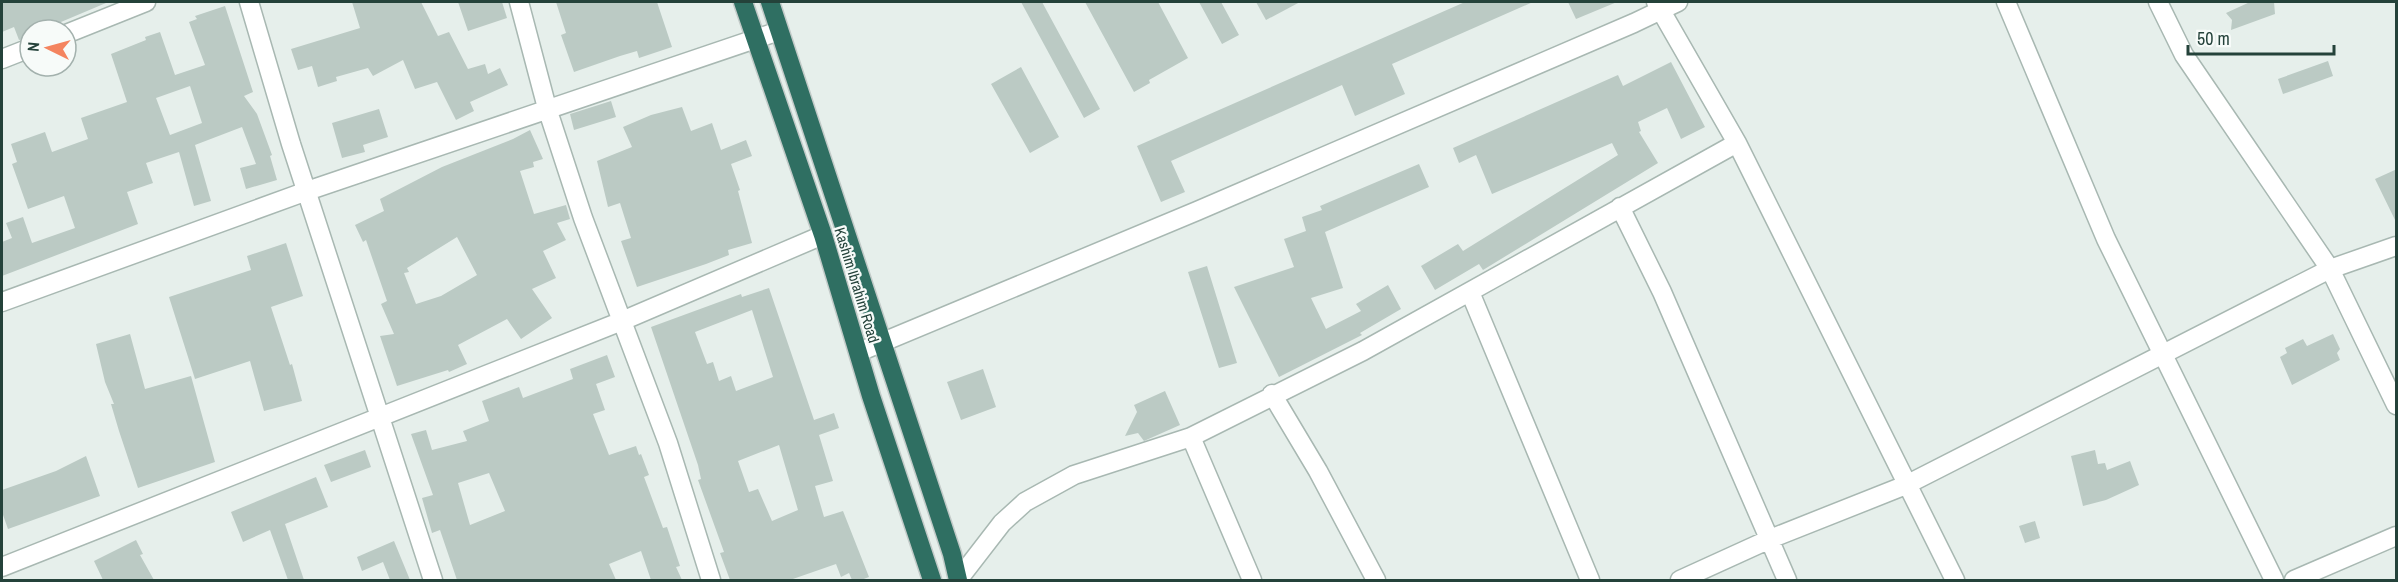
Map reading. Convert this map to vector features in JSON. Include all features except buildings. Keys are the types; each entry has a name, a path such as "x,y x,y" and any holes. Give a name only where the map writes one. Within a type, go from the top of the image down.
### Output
{"highway":[{"name":"Kashim Ibrahim Road","path":"743,2 823,235 871,396 932,580"},
{"name":"Kashim Ibrahim Road","path":"770,2 883,341 952,554 958,580"}],"street":[{"path":"78,29 146,2"},
{"path":"249,2 307,191 433,580"},
{"path":"519,2 547,108 583,218 668,443 711,580"},
{"path":"859,352 1197,211 1634,23 1657,5 1678,2"},
{"path":"2006,2 2106,238 2274,580"},
{"path":"2158,2 2191,64 2330,268 2397,405"},
{"path":"1657,5 1737,142 1955,580"},
{"path":"2,302 307,191 547,108 779,32"},
{"path":"2,58 18,52"},
{"path":"958,580 1002,523 1025,502 1074,475 1191,437 1272,394 1363,351 1737,142"},
{"path":"1620,207 1662,292 1787,580"},
{"path":"2,567 622,321 823,235"},
{"path":"1680,580 1770,539 1906,485 2163,356 2330,268 2397,246"},
{"path":"1470,292 1590,580"},
{"path":"1272,394 1318,471 1376,580"},
{"path":"1191,437 1252,580"},
{"path":"2294,580 2397,536"}]}
